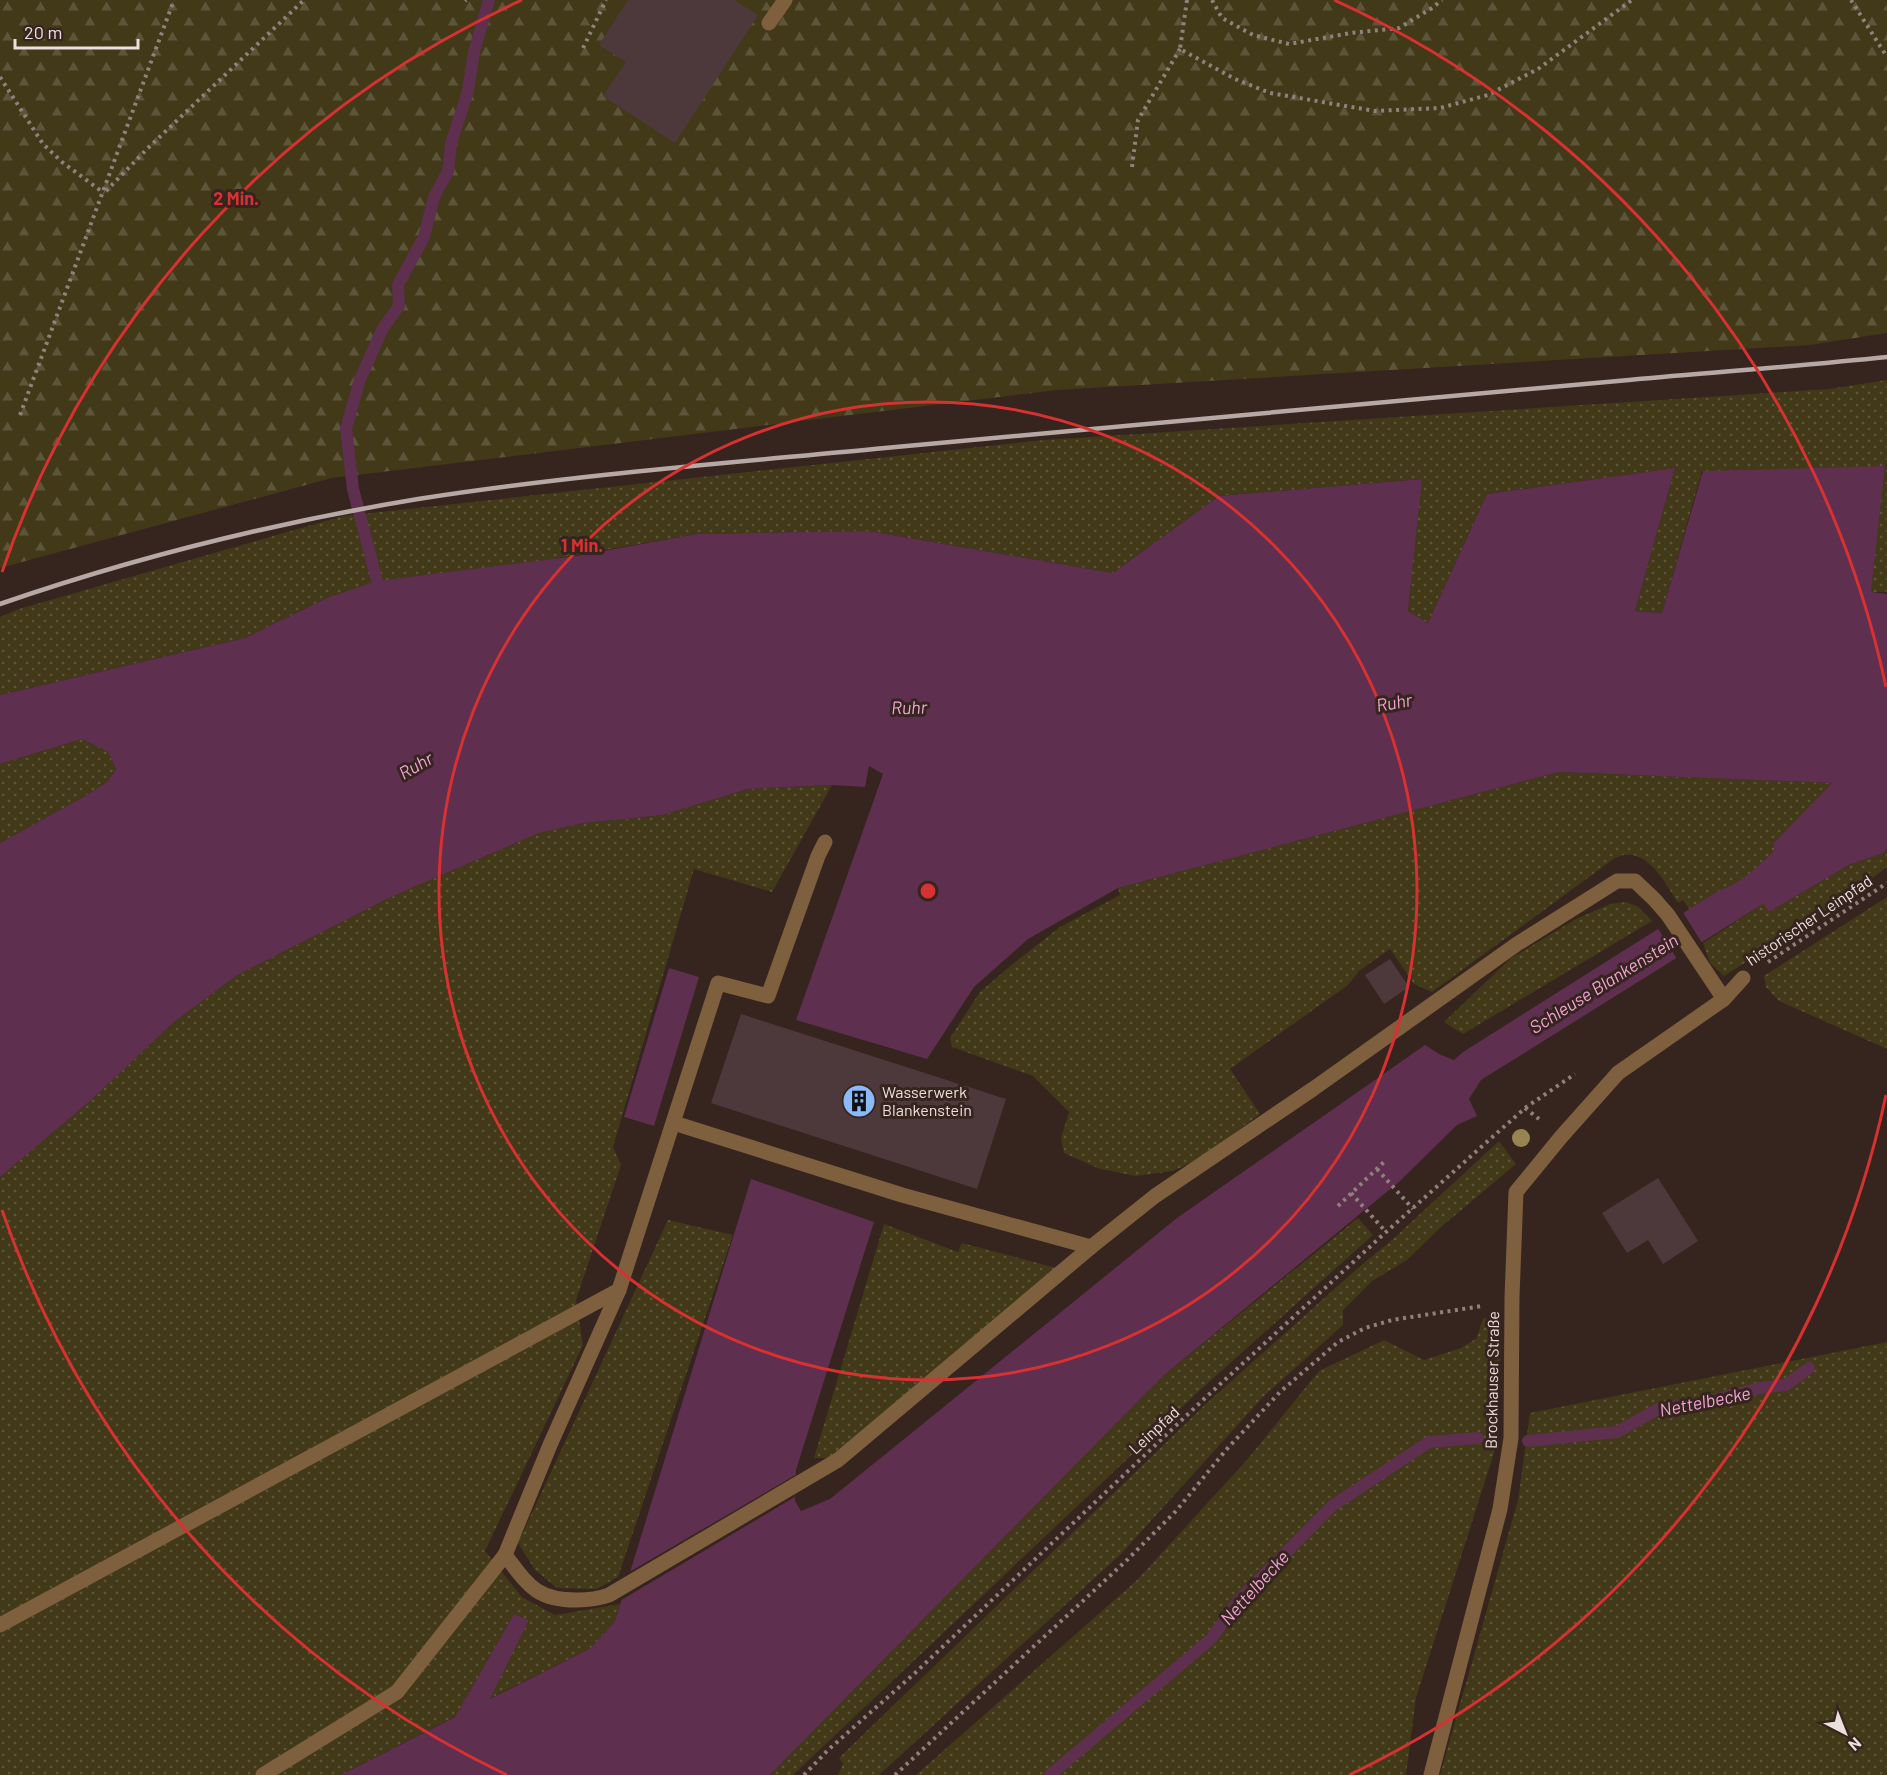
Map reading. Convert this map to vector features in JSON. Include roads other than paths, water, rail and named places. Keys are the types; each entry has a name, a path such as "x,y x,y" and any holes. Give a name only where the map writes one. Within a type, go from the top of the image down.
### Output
{"lane":[{"path":"769,23 784,0"},
{"path":"263,1775 397,1692 506,1555 550,1445 619,1290 718,983 768,996 825,842"},
{"path":"506,1555 524,1580 536,1591 556,1600 597,1599 609,1595 838,1460 1091,1247 1155,1197 1314,1089 1490,963 1617,881 1635,880 1654,899 1668,915 1724,999"},
{"name":"Brockhauser Straße","path":"1431,1775 1500,1509 1506,1474 1511,1438 1512,1297 1516,1192 1618,1073 1724,999 1743,978"},
{"path":"674,1123 902,1195 1091,1247"},
{"path":"0,1625 619,1290"}],"water":[{"path":"1885,466 1871,592 1887,594 1887,849 1884,853 1849,865 1769,912 1763,904 1481,1080 1469,1099 1477,1116 1457,1125 1400,1181 1163,1376 770,1775 341,1775 455,1717 514,1614 529,1620 490,1699 591,1648 615,1621 751,1179 874,1222 796,1470 795,1501 801,1511 830,1499 1177,1218 1425,1045 1454,1060 1463,1052 1718,891 1741,879 1774,851 1774,843 1832,783 1559,772 1118,888 1028,939 974,987 927,1059 796,1020 883,774 869,766 865,787 832,785 748,789 663,815 585,823 539,833 389,898 236,976 174,1022 88,1103 0,1177 0,843 87,795 107,782 116,769 108,752 82,739 0,764 0,695 245,638 327,598 377,581 576,556 697,534 869,531 1113,573 1219,496 1422,479 1408,611 1428,623 1487,494 1675,468 1635,611 1662,613 1703,471"},
{"path":"669,968 699,977 654,1126 624,1117"}],"waterway":[{"path":"377,581 353,489 346,429 360,379 383,328 399,306 398,285 424,237 434,197 448,171 451,144 468,91 474,52 489,0"},
{"name":"Nettelbecke","path":"1528,1441 1617,1432 1660,1408 1702,1403 1760,1388 1786,1385 1809,1368"},
{"name":"Nettelbecke","path":"1050,1775 1211,1639 1238,1601 1332,1506 1429,1442 1478,1438"}],"railway":[{"path":"0,604 102,571 260,530 366,508 476,491 709,464 1887,357"}],"place":[{"name":"Wasserwerk Blankenstein","path":"859,1101"}],"water label":[{"name":"Ruhr","path":"1394,703"},
{"name":"Ruhr","path":"909,708"},
{"name":"Ruhr","path":"416,766"},
{"name":"Schleuse Blankenstein","path":"1604,984"}]}
